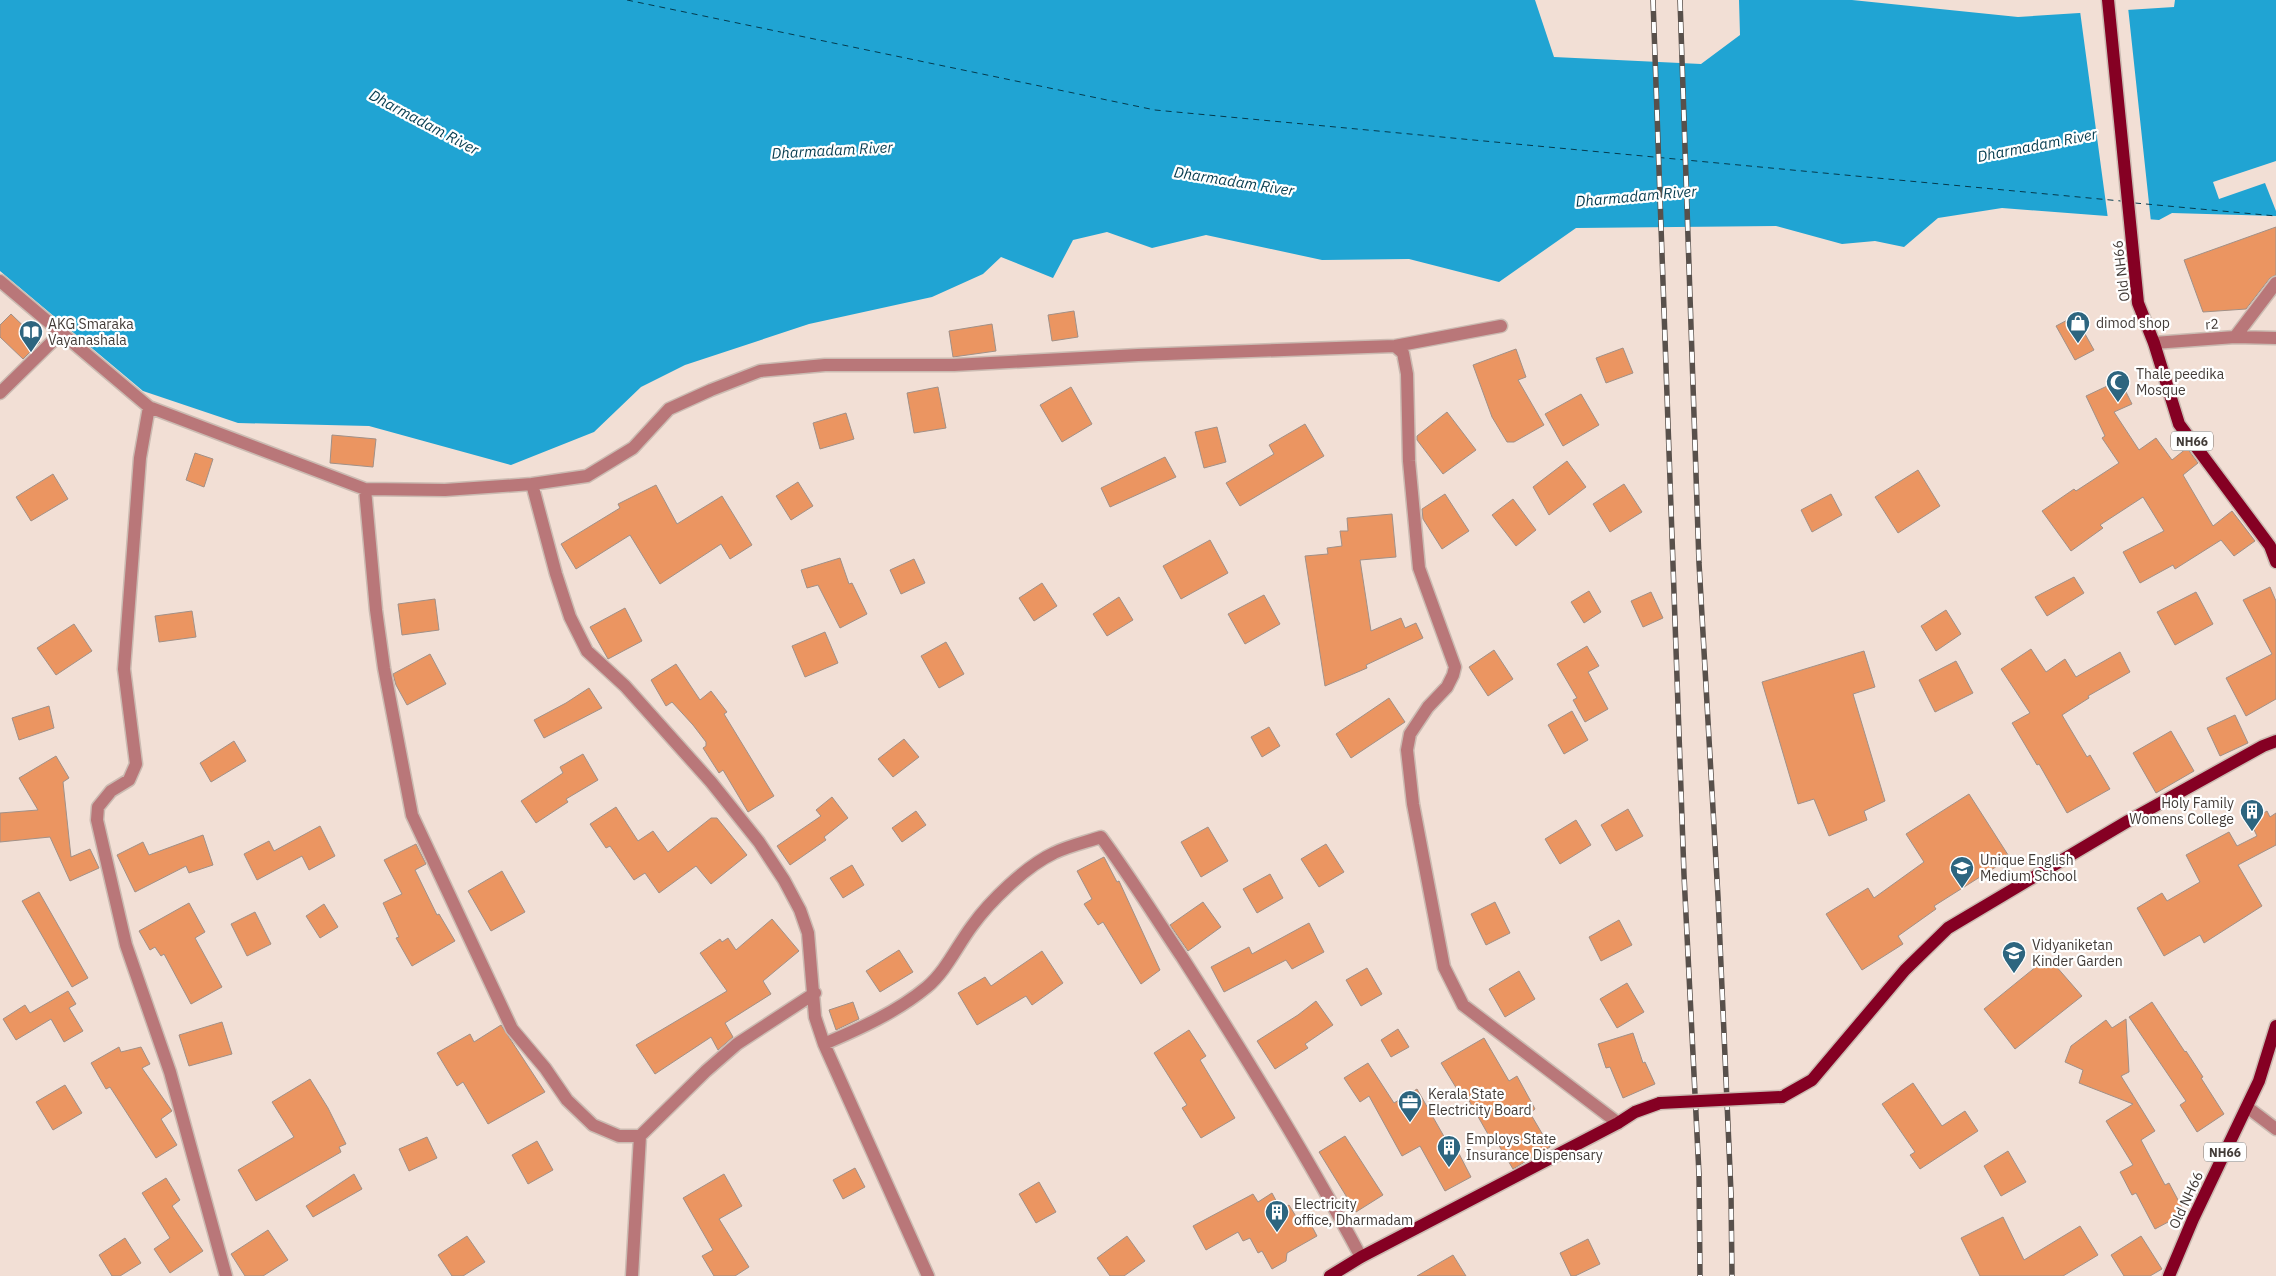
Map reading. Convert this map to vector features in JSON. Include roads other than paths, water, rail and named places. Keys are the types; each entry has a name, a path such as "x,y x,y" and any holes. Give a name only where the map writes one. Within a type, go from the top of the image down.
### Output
{"main road":[{"name":"Old NH66","path":"2108,0 2138,303 2154,343 2179,424 2270,546 2276,562"},
{"path":"1330,1276 1361,1257 1618,1123 1635,1112 1660,1103 1782,1097 1812,1080 1905,970 1948,928 2128,821 2263,746 2276,741"},
{"name":"Old NH66","path":"2169,1276 2193,1220 2259,1081 2276,1026"}],"street":[{"path":"0,281 149,407 365,489 445,490 532,484 587,476 632,448 669,409 710,390 760,371 825,365 954,365 1138,355 1395,346 1501,326"},
{"name":"r2","path":"2154,343 2235,337 2276,283"},
{"path":"0,394 62,333"},
{"path":"2235,337 2276,338"},
{"path":"1395,346 1403,353 1407,374 1409,461 1419,568 1455,667 1447,687 1428,707 1410,734 1407,750 1413,804 1444,967 1462,1005 1618,1123"},
{"path":"149,407 140,458 124,669 136,764 129,780 111,791 98,807 98,820 126,945 170,1072 226,1276"},
{"path":"532,484 556,574 576,632 587,651 625,686 711,782 759,842 784,880 800,910 808,933 815,993 815,1017 824,1044 928,1276"},
{"path":"365,489 376,610 384,668 412,814 512,1028 545,1068 567,1100 593,1125 620,1136 640,1136"},
{"path":"824,1044 905,1003 928,986 973,924 1010,883 1054,853 1101,837 1134,882 1233,1036 1312,1165 1361,1257"},
{"path":"632,1276 640,1136 706,1071 737,1044 815,993"},
{"path":"2247,1107 2276,1129"}],"water":[{"name":"Dharmadam River","path":"0,0 1535,0 1554,57 1701,64 1740,35 1739,0 1852,0 2018,17 2174,7 2175,0 2276,0 2276,216 2172,213 2159,220 2002,208 1938,218 1904,247 1875,241 1842,244 1776,226 1576,228 1499,282 1409,259 1322,260 1206,235 1152,248 1107,232 1073,240 1053,278 1001,257 983,274 932,297 809,324 685,365 641,387 594,432 511,465 369,426 238,423 143,391 0,271"}],"railway":[{"path":"1653,0 1684,875 1699,1174 1700,1276"},
{"path":"1680,0 1699,563 1718,897 1731,1193 1732,1276"}],"place":[{"name":"dimod shop","path":"2078,344"},
{"name":"AKG Smaraka Vayanashala","path":"31,353"},
{"name":"Thale peedika Mosque","path":"2118,403"},
{"name":"Holy Family Womens College","path":"2252,832"},
{"name":"Unique English Medium School","path":"1962,889"},
{"name":"Vidyaniketan Kinder Garden","path":"2014,974"},
{"name":"Kerala State Electricity Board","path":"1410,1123"},
{"name":"Employs State Insurance Dispensary","path":"1449,1168"},
{"name":"Electricity office, Dharmadam","path":"1277,1233"}]}
